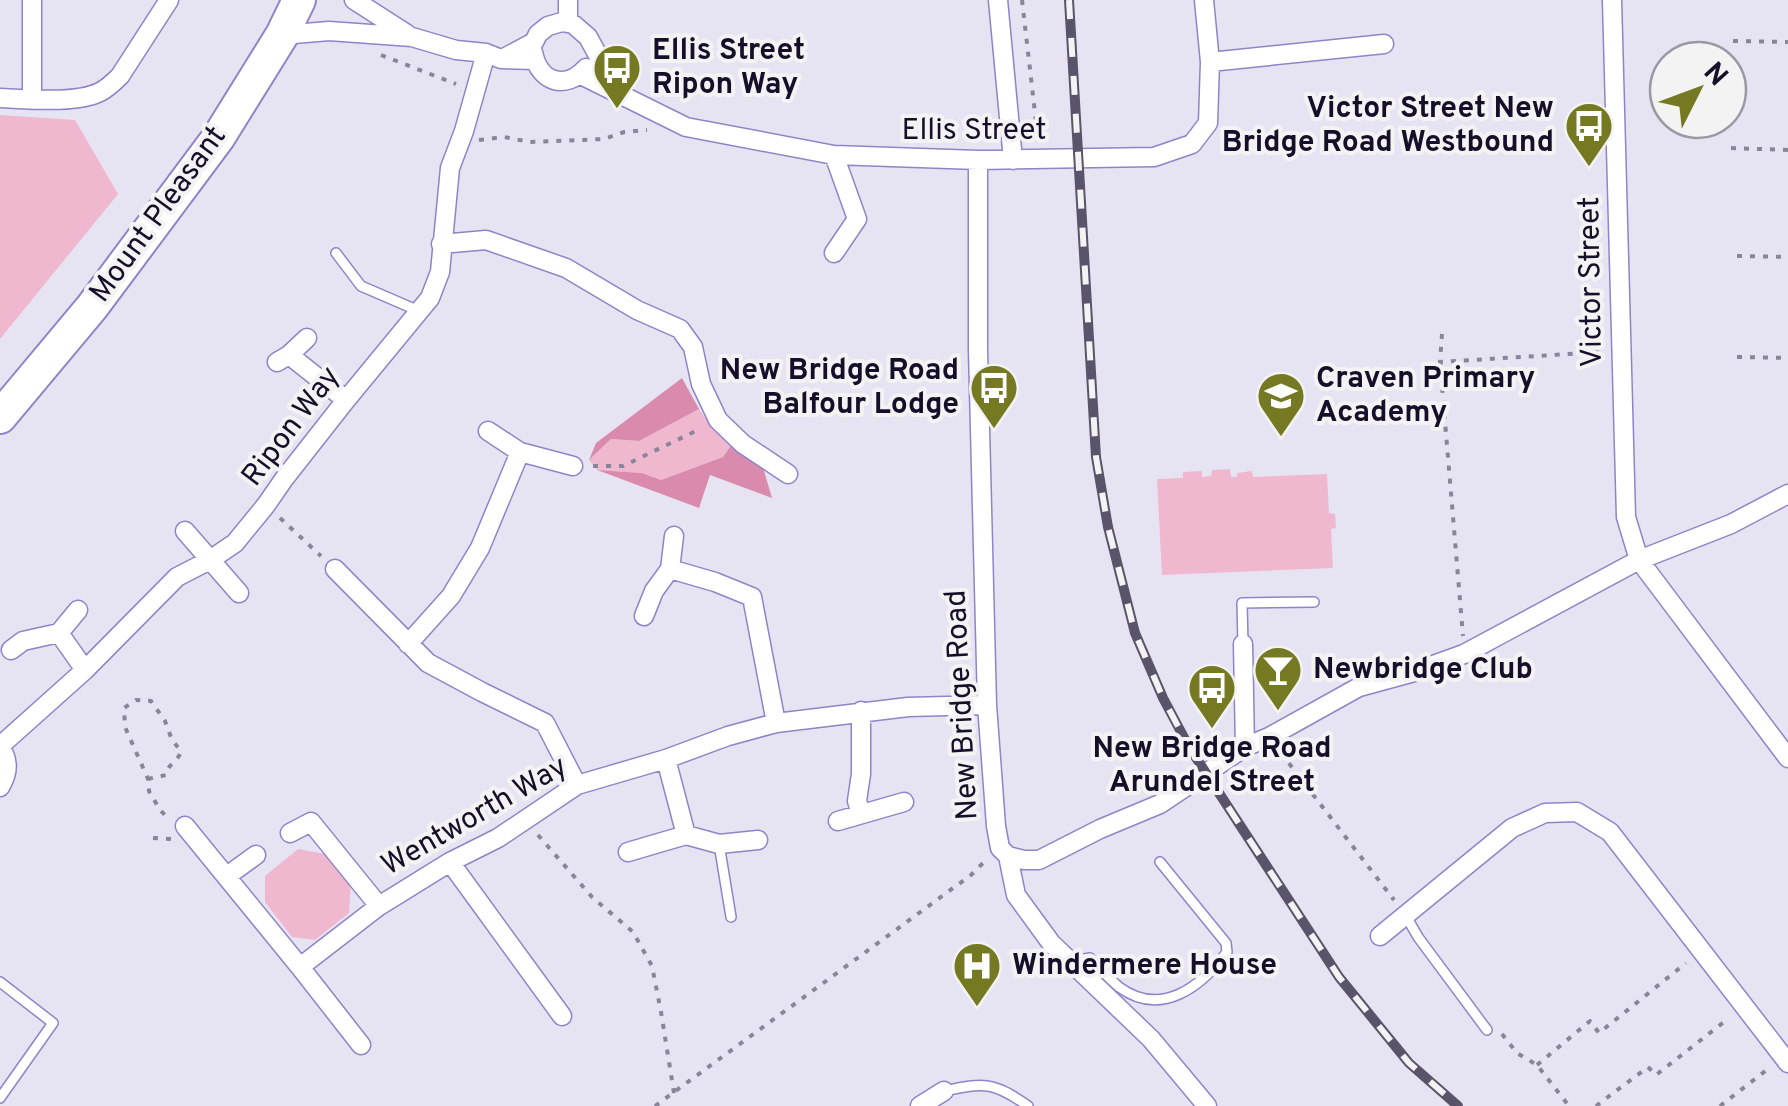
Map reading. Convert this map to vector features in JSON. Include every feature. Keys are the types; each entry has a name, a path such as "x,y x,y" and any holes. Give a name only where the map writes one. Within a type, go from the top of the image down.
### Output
{"highway":[{"name":"Mount Pleasant","path":"0,418 92,306 218,138 282,35 299,0"}],"street":[{"path":"32,0 32,99"},
{"path":"0,98 96,94 110,86 169,0"},
{"path":"354,0 412,36 456,50 493,56 534,51"},
{"path":"568,0 568,22"},
{"path":"998,0 1013,160"},
{"name":"Victor Street","path":"1612,0 1626,517 1639,560"},
{"name":"Ellis Street","path":"580,75 686,127 834,155 978,160 1154,157 1192,144 1208,123 1210,62 1205,3"},
{"path":"591,44 590,60 580,75 570,80 552,79 539,70 534,51 538,34 555,23 568,22 583,31 591,44 620,96"},
{"path":"282,35 329,31 412,36"},
{"path":"1210,62 1384,44"},
{"name":"Ripon Way","path":"0,746 85,670 177,577 235,543 430,298 440,272 450,168 493,56"},
{"path":"834,155 858,219 834,253"},
{"name":"New Bridge Road","path":"978,160 978,350 988,705 996,826 1004,852 1024,860 1040,860 1160,804 1245,747 1359,687 1464,654 1639,560 1731,524 1788,494"},
{"path":"442,244 486,240 566,268 638,310 680,329 693,347 701,384 718,420 743,444 788,474"},
{"path":"307,338 283,359 346,400"},
{"path":"488,431 520,452 573,466"},
{"path":"408,644 450,596 480,548 520,452"},
{"path":"185,530 239,593"},
{"path":"644,616 654,591 670,569 674,536"},
{"path":"1639,560 1788,758"},
{"path":"335,569 428,663 545,722 577,785"},
{"path":"670,569 752,597 776,722"},
{"path":"11,650 23,641 60,634 78,610"},
{"path":"60,634 85,670"},
{"path":"1243,644 1245,747"},
{"name":"Wentworth Way","path":"300,967 380,906 450,862 498,838 577,785 776,722 861,711 988,705"},
{"path":"860,814 857,801 861,711"},
{"path":"0,746 8,766 0,787"},
{"path":"666,759 686,836"},
{"path":"838,820 904,802"},
{"path":"1380,936 1512,828 1545,813 1576,812 1610,832 1786,1060"},
{"path":"290,833 311,822 380,906"},
{"path":"185,826 361,1045"},
{"path":"628,852 686,836 718,844 758,840"},
{"path":"1004,852 1016,895 1051,944 1151,1039 1206,1106"},
{"path":"228,876 256,855"},
{"path":"450,862 562,1016"},
{"path":"920,1106 944,1091"}],"lane":[{"path":"336,253 361,286 419,311"},
{"path":"1243,644 1242,603 1314,602"},
{"path":"718,844 731,917"},
{"path":"1074,966 1090,958 1120,988 1154,1001 1180,995 1220,961 1227,952 1226,943 1160,862"},
{"path":"1406,916 1487,1030"},
{"path":"0,982 53,1023 0,1098"},
{"path":"944,1091 980,1084 996,1087 1028,1106"}],"path":[{"path":"1022,0 1040,159"},
{"path":"1748,41 1788,42"},
{"path":"1732,148 1788,150"},
{"path":"1737,256 1788,257"},
{"path":"1442,334 1440,362 1464,654"},
{"path":"1440,362 1621,351"},
{"path":"1737,357 1788,358"},
{"path":"573,466 623,466 718,420"},
{"path":"266,505 335,569"},
{"path":"148,779 166,774 181,751 150,702 136,700 124,708 124,727 160,810"},
{"path":"1269,737 1406,916"},
{"path":"525,820 592,897 633,932 652,966 674,1093"},
{"path":"656,1106 1004,852"},
{"path":"1536,1065 1590,1022 1599,1032 1702,951"},
{"path":"1596,1106 1648,1066 1656,1075 1744,1006"},
{"path":"1487,1030 1496,1026 1517,1053 1536,1065 1569,1106"},
{"path":"1720,1106 1786,1060"}],"shaded area":[{"path":"0,115 75,120 118,194 0,339"},
{"path":"682,378 699,409 639,441 611,439 589,460 596,443"},
{"path":"699,409 732,444 723,457 661,480 642,473 597,470 589,460 611,439 639,441"},
{"path":"732,444 762,464 772,498 710,475 699,508 597,470 642,473 661,480 723,457"},
{"path":"1230,469 1231,477 1252,471 1253,477 1327,474 1329,513 1335,514 1336,528 1331,529 1333,568 1162,575 1157,479 1183,478 1183,472 1202,471 1202,477 1211,476 1212,470"},
{"path":"298,849 325,854 351,884 349,913 315,940 292,937 265,902 265,876"}],"railway":[{"path":"1069,0 1096,457 1108,527 1135,633 1189,747 1339,977 1409,1063 1458,1106"}],"place":[{"name":"Ellis Street Ripon Way","path":"617,110"},
{"name":"Victor Street New Bridge Road Westbound","path":"1589,168"},
{"name":"New Bridge Road Balfour Lodge","path":"994,430"},
{"name":"Craven Primary Academy","path":"1281,438"},
{"name":"Newbridge Club","path":"1278,712"},
{"name":"New Bridge Road Arundel Street","path":"1212,730"},
{"name":"Windermere House","path":"977,1008"}]}
